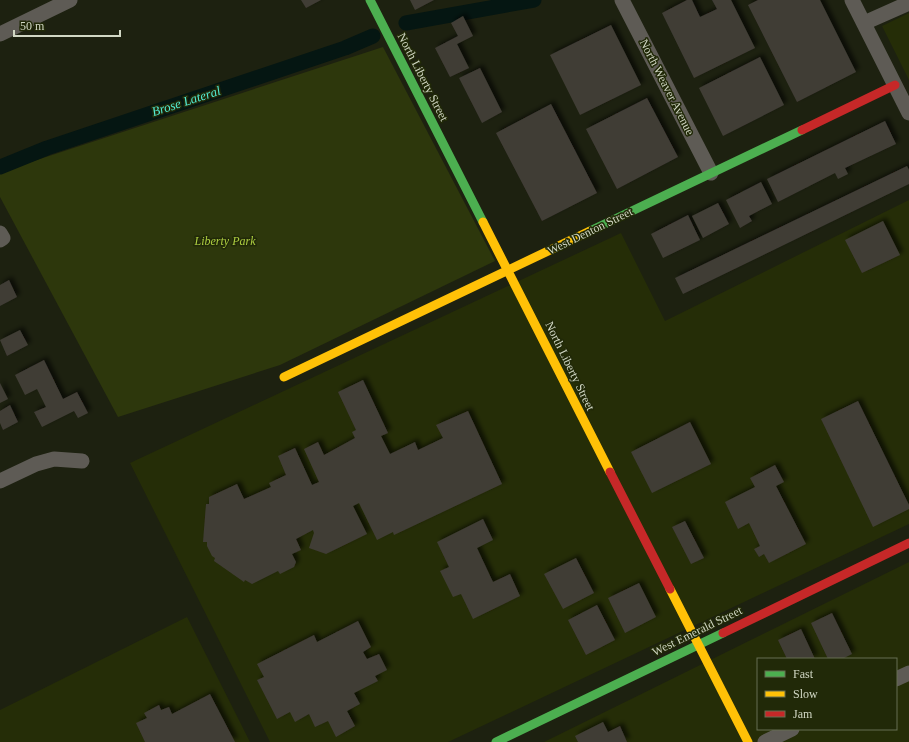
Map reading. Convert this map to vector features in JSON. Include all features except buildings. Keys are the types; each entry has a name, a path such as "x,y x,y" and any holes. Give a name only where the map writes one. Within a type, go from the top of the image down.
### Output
{"street":[{"path":"0,34 70,0"},
{"name":"North Liberty Street","path":"370,0 509,270 748,742"},
{"name":"North Weaver Avenue","path":"622,0 711,173"},
{"path":"852,0 909,113"},
{"path":"864,24 909,3"},
{"name":"West Denton Street","path":"284,377 895,85"},
{"path":"0,481 36,464 54,459 82,461"},
{"name":"West Emerald Street","path":"496,742 909,543"},
{"path":"897,679 909,673"},
{"path":"765,742 790,730"}],"shaded area":[{"path":"909,13 909,80 882,26"},
{"path":"909,200 909,524 448,742 270,742 130,463 621,233 665,321"},
{"path":"909,562 909,742 544,742"},
{"path":"187,617 250,742 0,742 0,710"}],"green space":[{"name":"Liberty Park","path":"383,47 495,261 280,365 118,417 0,197 0,172"}],"waterway":[{"name":"Brose Lateral","path":"406,23 534,0"},
{"name":"Brose Lateral","path":"0,167 47,148 345,48 373,36"}],"traffic: fast":[{"path":"370,0 483,222"},
{"path":"590,231 802,130"},
{"path":"496,742 723,633"}],"traffic: slow":[{"path":"483,222 610,472"},
{"path":"284,377 590,231"},
{"path":"670,589 748,742"}],"traffic: jam":[{"path":"802,130 895,85"},
{"path":"610,472 670,589"},
{"path":"723,633 909,543"}]}
